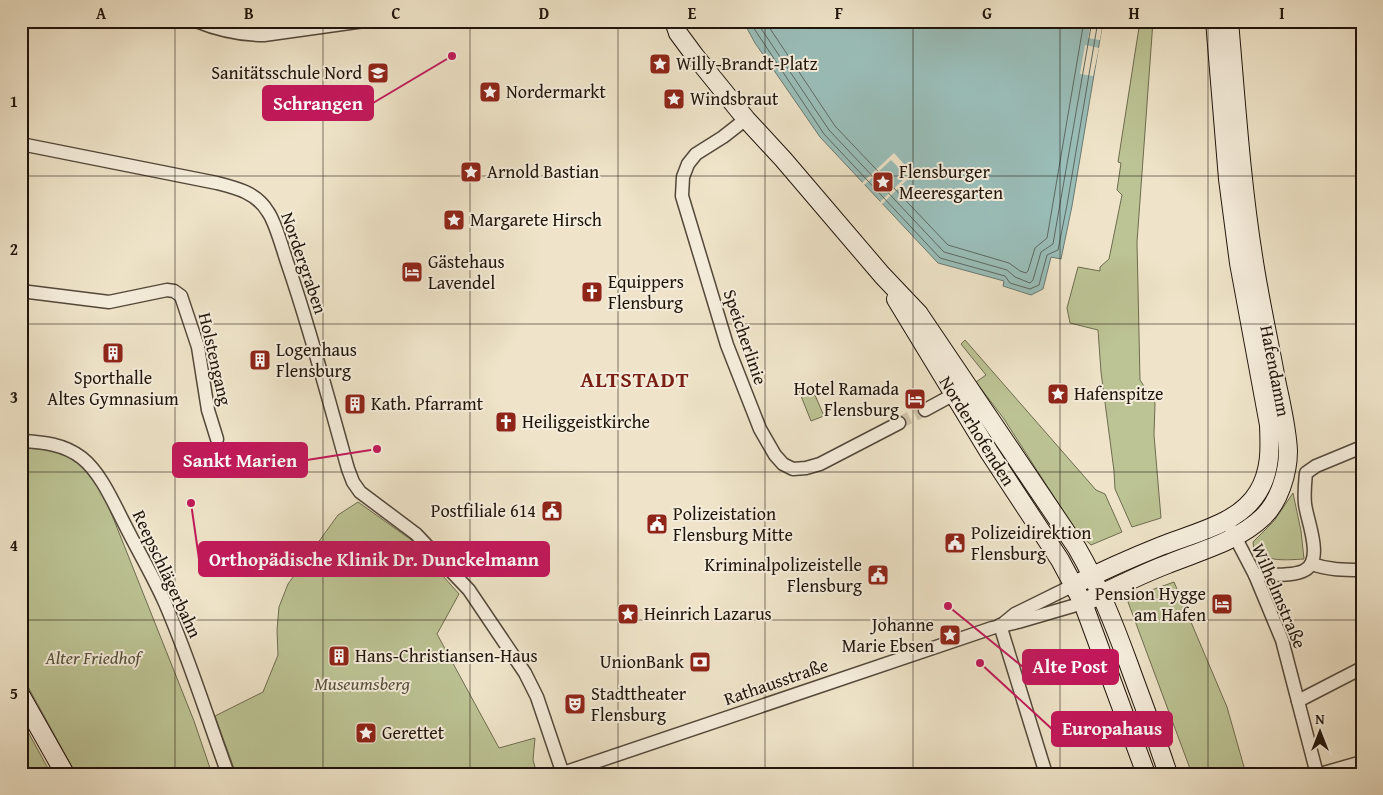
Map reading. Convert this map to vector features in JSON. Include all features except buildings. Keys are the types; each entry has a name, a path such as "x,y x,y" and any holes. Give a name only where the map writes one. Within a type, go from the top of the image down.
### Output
{"main road":[{"path":"674,21 678,33 714,80"},
{"path":"686,21 699,52 714,80"},
{"name":"Hafendamm","path":"1074,585 1093,575 1227,520 1250,503 1259,492 1268,464 1270,449 1268,425 1239,263 1228,180 1215,21"},
{"name":"Hafendamm","path":"1083,603 1167,564 1234,537 1251,527 1264,516 1280,490 1288,452 1285,422 1254,261 1229,21"},
{"name":"Norderhofenden","path":"714,80 882,275 919,314 961,390 989,452 1056,554 1083,603 1146,774"},
{"name":"Norderhofenden","path":"961,390 1068,534 1093,575 1156,736 1168,774"},
{"path":"21,696 65,774"}],"street":[{"path":"201,23 234,33 264,35 364,21"},
{"name":"Speicherlinie","path":"746,119 696,154 688,164 683,177 682,196 726,345 760,429 775,455 783,464 793,469 820,464 900,423"},
{"name":"Nordergraben","path":"21,144 217,183 238,188 257,198 269,212 295,286 353,482 360,492 416,534 468,590 526,673 537,697 563,773"},
{"name":"Holstengang","path":"21,291 109,302 174,290 181,296 198,347 208,410 217,439"},
{"path":"925,410 961,390"},
{"name":"Reepschlägerbahn","path":"21,441 48,443 70,450 84,459 108,493 164,601 228,774"},
{"path":"1255,575 1295,573 1305,570 1312,564 1315,554 1305,504 1306,473 1316,466 1362,447"},
{"name":"Wilhelmstraße","path":"1227,520 1255,575 1282,640 1318,774"},
{"path":"1312,564 1340,570 1362,570"},
{"name":"Rathausstraße","path":"1000,626 1015,614 1074,585"},
{"name":"Rathausstraße","path":"563,773 1000,626 1083,603"},
{"path":"1000,626 1046,774"},
{"path":"1298,701 1362,668"},
{"path":"1318,774 1362,762"}],"green space":[{"path":"1140,21 1153,21 1137,242 1140,380 1155,403 1154,435 1161,518 1132,527 1115,489 1098,330 1070,323 1067,308 1078,267 1100,271 1100,267 1109,259 1122,195 1117,190 1121,163 1118,162"},
{"path":"965,340 1096,490 1105,494 1122,532 1091,545 1076,531 1004,419 976,382 986,375 961,344"},
{"path":"811,386 824,416 811,421 799,391"},
{"name":"Alter Friedhof","path":"21,446 67,452 89,474 104,495 194,721 212,774 76,774 21,674"},
{"path":"1293,493 1301,531 1304,559 1278,560 1260,555 1254,551 1253,542 1274,521"},
{"name":"Museumsberg","path":"358,502 410,539 459,594 437,634 499,748 535,738 533,760 537,774 236,774 215,716 263,692 278,655 277,630 279,607 288,584 338,515"},
{"path":"1174,582 1227,707 1246,774 1192,774 1128,602 1132,597"},
{"path":"21,719 51,774 21,774"}],"water":[{"path":"743,21 1103,21 1072,206 1061,259 1051,257 1043,289 1031,295 1003,286 1004,281 938,263 820,137 755,43"}],"pier":[{"path":"1091,21 1103,21 1100,40 1088,38"},
{"path":"1085,45 1099,48 1093,76 1080,74"},
{"path":"894,153 913,174 882,204 880,202 907,176 891,160 864,185 862,183"}],"tunnel":[{"path":"899,423 925,410"}],"place":[{"name":"Schrangen","path":"452,56"},
{"name":"Willy-Brandt-Platz","path":"660,64"},
{"name":"Sanitätsschule Nord","path":"378,73"},
{"name":"Nordermarkt","path":"490,92"},
{"name":"Windsbraut","path":"674,99"},
{"name":"Arnold Bastian","path":"471,172"},
{"name":"Flensburger Meeresgarten","path":"883,182"},
{"name":"Margarete Hirsch","path":"454,220"},
{"name":"Gästehaus Lavendel","path":"412,272"},
{"name":"Equippers Flensburg","path":"592,292"},
{"name":"Sporthalle Altes Gymnasium","path":"113,353"},
{"name":"Logenhaus Flensburg","path":"260,360"},
{"name":"Hafenspitze","path":"1058,394"},
{"name":"Hotel Ramada Flensburg","path":"915,399"},
{"name":"Kath. Pfarramt","path":"355,404"},
{"name":"Heiliggeistkirche","path":"506,422"},
{"name":"Sankt Marien","path":"377,449"},
{"name":"Orthopädische Klinik Dr. Dunckelmann","path":"191,503"},
{"name":"Postfiliale 614","path":"552,511"},
{"name":"Polizeistation Flensburg Mitte","path":"657,524"},
{"name":"Polizeidirektion Flensburg","path":"955,543"},
{"name":"Kriminalpolizeistelle Flensburg","path":"878,575"},
{"name":"Pension Hygge am Hafen","path":"1222,604"},
{"name":"Alte Post","path":"948,606"},
{"name":"Heinrich Lazarus","path":"628,614"},
{"name":"Johanne Marie Ebsen","path":"950,635"},
{"name":"Hans-Christiansen-Haus","path":"339,656"},
{"name":"UnionBank","path":"700,662"},
{"name":"Europahaus","path":"980,663"},
{"name":"Stadttheater Flensburg","path":"575,704"},
{"name":"Gerettet","path":"366,733"}],"district":[{"name":"ALTSTADT","path":"635,379"}]}
